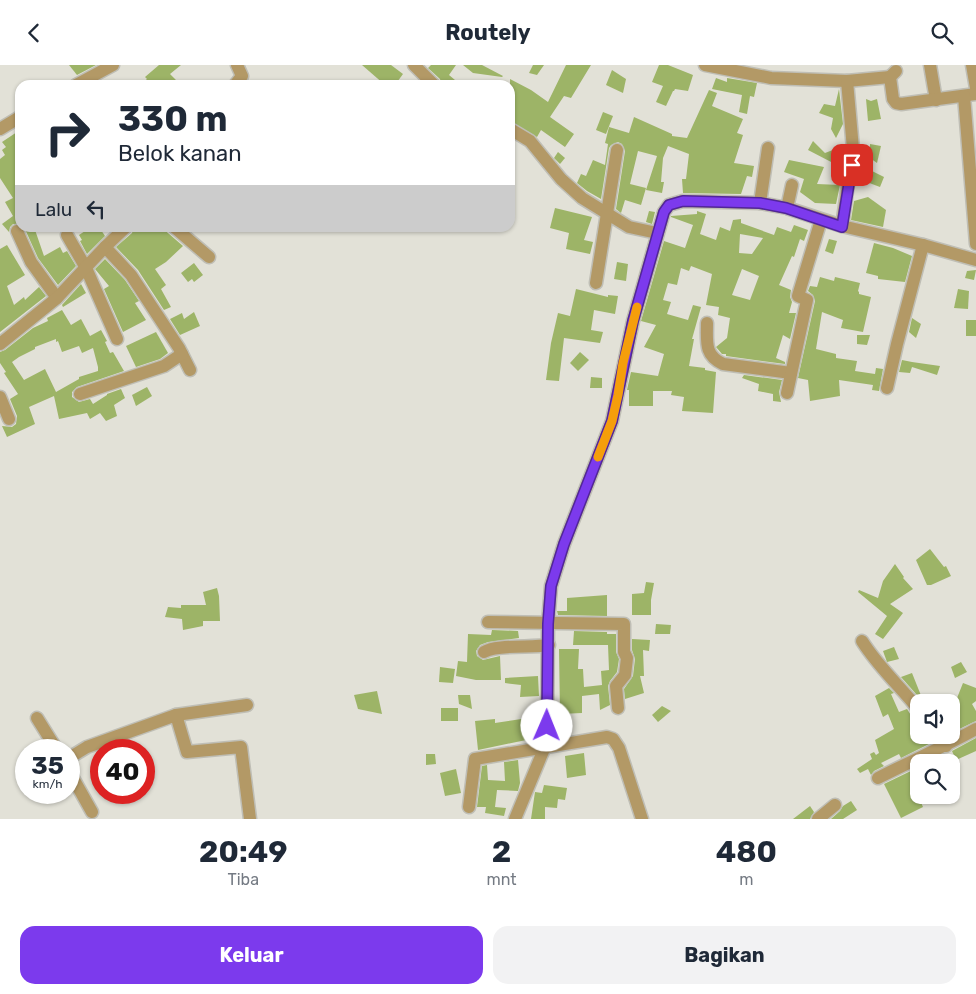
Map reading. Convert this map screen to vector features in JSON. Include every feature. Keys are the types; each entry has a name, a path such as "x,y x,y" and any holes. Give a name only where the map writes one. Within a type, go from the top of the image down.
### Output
{"street":[{"path":"86,80 114,65"},
{"path":"237,65 242,76 239,80"},
{"path":"415,65 429,80"},
{"path":"706,65 771,78 847,81 893,74 893,99 896,103 970,95 976,245"},
{"path":"930,65 936,100"},
{"path":"972,65 976,87"},
{"path":"842,227 853,149 847,81"},
{"path":"0,129 15,120"},
{"path":"515,132 530,141 561,179 582,199 629,227 657,233"},
{"path":"760,203 768,148"},
{"path":"596,283 617,150"},
{"path":"786,208 792,185"},
{"path":"515,819 544,749 547,726 548,624 551,586 564,544 612,421 633,321 657,233 666,209 675,203 683,201 760,203 786,208 842,227 923,245 976,260"},
{"path":"786,393 807,300 798,296 820,220"},
{"path":"17,232 31,262 57,298"},
{"path":"0,344 57,298 121,232"},
{"path":"180,232 209,257"},
{"path":"67,235 86,268 117,339"},
{"path":"887,388 923,245"},
{"path":"106,247 131,275 182,354 190,370"},
{"path":"707,323 707,349 714,359 724,363 791,373"},
{"path":"80,394 164,366 182,354"},
{"path":"0,397 9,419"},
{"path":"488,623 624,624 624,651 627,662 623,679 616,687 618,708"},
{"path":"862,641 881,669 910,699"},
{"path":"484,652 495,648 549,645"},
{"path":"80,751 87,747 176,715 247,705"},
{"path":"176,715 187,751 241,747 250,819"},
{"path":"37,718 50,739"},
{"path":"878,778 946,746 976,729"},
{"path":"469,807 476,759 607,737 616,742 622,756 642,819"},
{"path":"80,791 92,812"},
{"path":"818,819 834,805"}],"building":[{"path":"69,65 96,65 77,75"},
{"path":"159,65 181,65 170,74 176,80 146,80 145,77"},
{"path":"362,65 391,65 403,74 399,80 379,80"},
{"path":"431,65 456,65 449,75 455,80 440,80 428,68"},
{"path":"463,65 482,65 503,76 473,73"},
{"path":"533,65 544,65 537,75 529,73"},
{"path":"566,65 591,65 571,98 564,96 550,117 574,134 565,147 541,130 537,137 515,124 515,82 548,102"},
{"path":"659,65 668,65 693,75 688,91 675,89 666,106 656,102 663,86 652,82"},
{"path":"612,70 626,79 623,93 606,85"},
{"path":"716,78 727,82 727,78 757,83 754,97 750,96 747,114 739,112 742,95 712,89"},
{"path":"839,89 843,124 836,138 831,129 833,118 819,113 824,104 835,106"},
{"path":"709,90 717,93 712,106 743,119 737,133 743,135 734,163 754,166 752,177 747,176 741,194 683,193 682,179 686,179 689,154 668,146 663,158 661,182 664,182 662,193 646,190 657,156 638,151 630,184 646,188 641,205 625,200 621,213 616,209 625,151 622,144 618,142 609,148 601,199 577,183 581,174 586,176 593,160 605,165 608,144 605,143 609,127 629,133 634,117 672,134 672,136 687,138"},
{"path":"866,99 871,101 877,99 881,119 868,121"},
{"path":"603,112 613,116 606,134 596,130"},
{"path":"15,133 15,224 10,227 9,232 2,224 13,216 5,202 13,198 0,178 0,159 5,155 2,150 6,147 2,142"},
{"path":"813,141 825,153 838,148 835,164 808,150"},
{"path":"870,144 881,146 877,163 870,158"},
{"path":"558,152 565,158 560,164 554,158"},
{"path":"789,160 824,167 817,184 840,185 836,204 815,203 800,192 804,179 784,172"},
{"path":"868,169 884,177 880,187 864,181"},
{"path":"868,197 886,210 883,227 851,220 854,201"},
{"path":"555,208 592,217 584,240 593,242 590,254 566,249 569,233 550,228"},
{"path":"649,211 655,212 652,224 646,222"},
{"path":"697,211 706,214 700,234 716,240 720,227 730,231 733,220 741,219 741,223 774,235 777,227 791,232 794,225 808,230 804,241 800,239 794,257 792,256 779,285 791,290 790,297 792,302 789,313 796,313 790,339 783,335 776,358 785,362 785,364 722,354 716,347 727,338 730,318 718,315 719,307 706,305 712,274 691,266 689,271 681,268 677,285 668,283 663,300 671,302 667,314 688,320 693,305 701,307 692,339 694,339 689,366 705,368 705,370 716,372 713,413 682,411 684,397 671,395 672,391 653,391 653,406 629,406 629,390 627,390 631,372 658,376 664,354 644,347 656,325 641,321 664,241 685,248 693,225 671,216 697,214","holes":["740,234 763,238 752,254 739,253","742,269 759,276 750,300 732,295"]},
{"path":"26,232 36,232 44,256 60,247 63,253 67,251 76,266 58,285 38,258"},
{"path":"84,232 102,232 105,236 87,254 79,235"},
{"path":"167,232 183,246 166,262 155,269 166,285 161,289 171,307 164,310 138,270 116,247 132,233"},
{"path":"829,239 837,241 833,254 825,251"},
{"path":"874,243 912,256 905,282 878,279 878,276 866,273"},
{"path":"7,245 25,275 7,286 14,305 24,297 25,300 39,287 46,296 0,332 0,249"},
{"path":"105,259 125,280 139,301 135,303 146,320 123,332 104,289 109,286 95,269"},
{"path":"617,262 628,264 626,281 614,279"},
{"path":"194,263 203,275 194,282 192,279 188,282 181,273"},
{"path":"976,270 974,280 965,278 967,271"},
{"path":"820,277 834,281 835,277 860,283 859,294 871,297 863,332 841,328 843,320 822,312 816,349 836,354 836,358 857,361 855,371 875,374 876,368 883,369 879,391 872,390 873,385 839,380 840,396 810,401 808,380 798,378 815,301 813,295 808,291 810,286 817,287"},
{"path":"81,284 86,293 63,307 62,305"},
{"path":"576,289 608,297 608,295 618,296 615,314 594,310 591,330 603,332 600,343 564,338 559,381 546,380 551,343 558,313 570,316"},
{"path":"958,289 969,291 968,309 954,308"},
{"path":"62,310 71,325 81,319 90,336 101,330 107,341 105,342 110,353 113,352 124,371 77,387 72,392 72,397 79,402 90,399 93,404 107,394 121,389 125,398 114,405 117,416 106,421 100,413 90,419 87,413 59,419 54,396 29,407 35,424 7,437 2,426 12,427 16,424 17,416 10,399 18,394 4,373 6,372 0,363 0,352 33,328 48,321 47,318","holes":["56,339 56,342 58,341 62,352 79,346 82,353 93,348 98,371 79,377 79,379 56,392 45,369 24,380 12,362 35,349 35,347"]},
{"path":"194,312 200,326 180,335 170,319 182,313 184,319"},
{"path":"912,318 921,324 916,338 909,332"},
{"path":"966,320 976,320 976,336 966,336"},
{"path":"156,332 168,353 160,359 136,367 126,346"},
{"path":"857,335 870,335 867,345 857,344"},
{"path":"580,352 589,360 578,371 570,363"},
{"path":"902,360 940,366 937,375 912,367 910,373 899,372"},
{"path":"744,375 782,380 779,392 781,402 773,401 773,394 758,391 759,384 742,378"},
{"path":"591,377 602,378 602,388 590,388"},
{"path":"147,387 152,396 136,406 132,395"},
{"path":"930,549 944,567 946,566 951,576 927,585 916,560"},
{"path":"895,564 903,578 913,589 890,604 903,613 883,639 875,634 887,616 858,592 859,590 878,598 883,581"},
{"path":"646,582 654,583 651,615 632,615 632,594 644,593"},
{"path":"217,588 220,621 203,621 203,626 183,630 182,619 165,617 168,607 181,608 181,605 206,605 203,592"},
{"path":"607,595 607,616 558,615 557,611 567,611 567,598"},
{"path":"656,624 671,625 670,634 655,634"},
{"path":"492,630 518,631 519,638 488,642 480,645 476,651 477,656 483,660 500,656 501,680 476,680 456,676 458,661 467,662 468,634 491,635"},
{"path":"574,631 616,634 616,652 619,659 617,672 608,686 610,705 600,710 599,694 582,696 582,713 560,714 559,649 579,649 578,669 583,669 584,687 602,685 601,671 609,670 608,645 573,645"},
{"path":"632,639 650,640 649,651 643,650 644,676 640,676 644,693 625,699 624,689 633,676 635,659 632,650"},
{"path":"894,647 899,659 887,662 883,651"},
{"path":"961,662 967,672 955,678 951,667"},
{"path":"440,667 455,669 453,683 439,682"},
{"path":"912,673 920,694 916,694 901,677"},
{"path":"538,676 539,696 520,697 521,685 505,683 505,678"},
{"path":"963,683 976,688 976,701 972,704 976,711 976,721 960,729 960,694"},
{"path":"889,688 894,693 891,694 899,712 907,709 910,714 910,744 929,744 901,758 899,754 881,763 884,766 874,771 871,775 868,769 860,773 857,769 872,759 870,754 874,752 876,755 879,753 875,740 894,729 888,714 883,717 875,696"},
{"path":"377,691 382,714 358,709 354,695"},
{"path":"458,695 470,695 472,709 459,704"},
{"path":"662,706 671,711 658,722 652,715"},
{"path":"441,708 458,708 458,721 441,721"},
{"path":"528,718 531,739 478,750 475,721 495,719 495,723"},
{"path":"976,738 976,751 960,758 960,754 953,754 952,751"},
{"path":"584,753 586,775 567,778 565,756"},
{"path":"426,754 435,754 436,764 426,765"},
{"path":"518,760 520,783 518,791 497,790 495,807 506,808 504,816 485,813 486,807 477,807 482,766 487,765 488,780 505,781 504,762"},
{"path":"456,769 461,793 445,796 440,773"},
{"path":"910,771 910,804 922,804 923,807 901,818 884,784"},
{"path":"544,785 567,788 565,800 558,799 557,808 545,807 545,819 531,819 535,792 542,793"},
{"path":"851,801 857,810 843,819 831,819 843,806"},
{"path":"810,806 814,812 810,819 793,819"}],"slow traffic":[{"path":"598,457 612,421 623,363 637,307"}],"route":[{"path":"547,726 548,624 551,586 564,544 612,421 633,321 664,212 669,205 683,201 760,203 786,208 842,227 852,165"}]}
